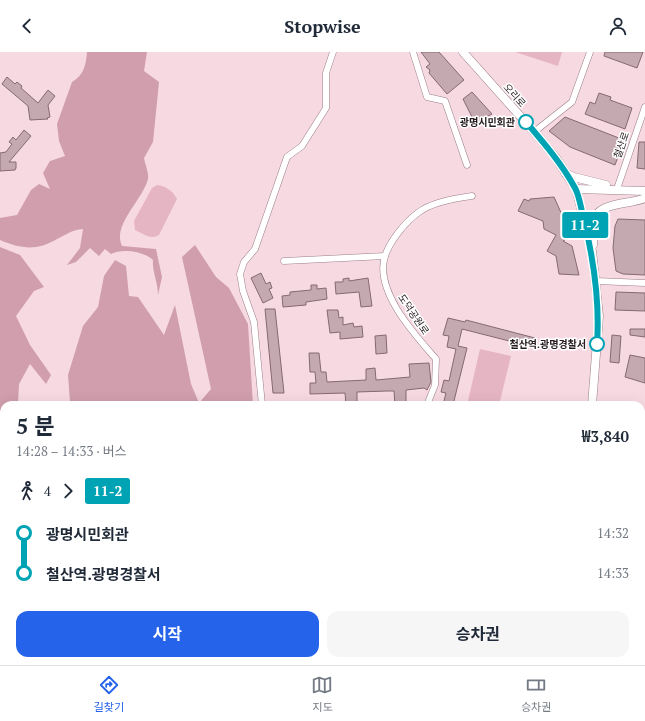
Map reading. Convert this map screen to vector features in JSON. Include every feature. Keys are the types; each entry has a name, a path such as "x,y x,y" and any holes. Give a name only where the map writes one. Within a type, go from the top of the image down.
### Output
{"main road":[{"name":"오리로","path":"463,52 534,132 565,172 576,189 592,251 599,316 592,401"},
{"path":"565,172 615,189"},
{"path":"576,189 645,190"},
{"path":"592,251 593,221 598,214 608,207 634,202 645,198"},
{"path":"594,386 599,401"}],"street":[{"path":"262,401 254,322 242,291 240,274 244,262 255,249 287,157 302,146 326,108 326,73 333,52"},
{"path":"413,52 427,97 445,101 467,165"},
{"path":"534,132 572,102 590,52"},
{"name":"철산로","path":"615,189 645,107"},
{"path":"284,261 385,256 387,248 419,212 461,197 472,196"},
{"name":"도덕공원로","path":"385,256 382,264 386,286 394,305 415,336 436,359 435,385 429,401"},
{"path":"596,281 645,284"}],"shaded area":[{"path":"87,52 147,52 144,71 159,82 153,142 144,158 148,179 140,196 124,221 120,238 122,246 156,249 162,277 158,295 153,269 153,260 144,254 133,251 121,251 111,254 105,249 99,256 90,248 76,262 67,265 80,248 83,229 73,231 50,243 36,247 22,247 0,240 0,218 17,215 31,190 39,184 50,189 43,173 50,161 65,156 59,141 57,124 72,82 82,73 84,69"},
{"path":"515,52 562,52 558,66"},
{"path":"157,185 169,189 177,199 159,235 150,237 135,230 134,221 152,188"},
{"path":"195,245 216,277 229,288 248,324 253,401 201,401 211,389 182,257"},
{"path":"0,247 20,255 44,287 34,291 16,316 30,345 51,375 46,384 30,364 19,384 18,401 0,401"},
{"path":"115,260 126,266 129,296 138,297 164,335 175,305 191,384 198,401 70,401 68,375 83,326 98,307 104,276"},
{"path":"480,349 511,356 500,401 468,401"}],"building":[{"path":"421,52 439,52 464,80 447,94 429,73 430,70 426,67 430,64"},
{"path":"605,52 643,52 637,68 604,56"},
{"path":"7,77 15,84 17,82 22,86 21,88 38,103 48,90 55,96 48,105 50,117 47,118 48,119 30,120 28,106 2,84"},
{"path":"472,92 492,114 475,123 463,99"},
{"path":"599,93 611,97 610,100 632,108 625,129 585,114 590,102 595,104"},
{"path":"565,117 624,140 615,165 570,147 549,131"},
{"path":"24,130 31,136 9,162 16,162 15,170 0,171 0,153 6,152 12,144 9,142 13,137 16,140"},
{"path":"639,142 645,142 645,169 637,168"},
{"path":"554,197 567,226 569,227 571,236 563,241 572,246 579,275 559,274 556,256 547,251 556,235 544,229 543,221 518,211 524,199 529,201 530,199"},
{"path":"618,219 645,220 645,275 623,274 616,271 613,248 615,226"},
{"path":"261,273 266,284 270,282 272,288 269,289 273,298 263,303 251,278"},
{"path":"349,278 349,281 368,278 372,306 361,307 359,292 336,294 335,282 343,282 343,279"},
{"path":"311,285 317,285 317,289 326,288 327,299 306,302 306,305 283,307 282,296 290,295 290,292 311,290"},
{"path":"616,292 645,293 645,311 615,310"},
{"path":"265,309 275,309 284,393 273,393"},
{"path":"327,310 338,310 339,318 343,317 343,325 353,323 354,327 362,326 363,337 340,339 340,332 330,333"},
{"path":"448,318 465,322 466,320 535,338 533,347 462,329 458,346 467,348 454,401 444,401 446,393 441,392 444,380 449,381 456,349 447,347 449,336 443,335"},
{"path":"630,329 645,329 645,337 630,335"},
{"path":"386,335 387,353 376,354 375,336"},
{"path":"612,335 621,336 619,363 610,362"},
{"path":"309,353 319,353 321,372 326,372 327,382 366,380 366,369 375,368 376,380 410,377 409,364 429,363 431,382 427,390 424,388 406,390 406,401 395,401 394,391 387,391 357,392 357,401 346,401 345,393 310,394 310,383 316,383 315,372 310,372"},
{"path":"630,355 645,358 645,383 625,377"}],"bus line":[{"name":"11-2","path":"526,122 556,158 576,189 592,251 599,316 597,344"}],"place":[{"name":"광명시민회관","path":"526,122"},
{"name":"철산역.광명경찰서","path":"597,344"}]}
